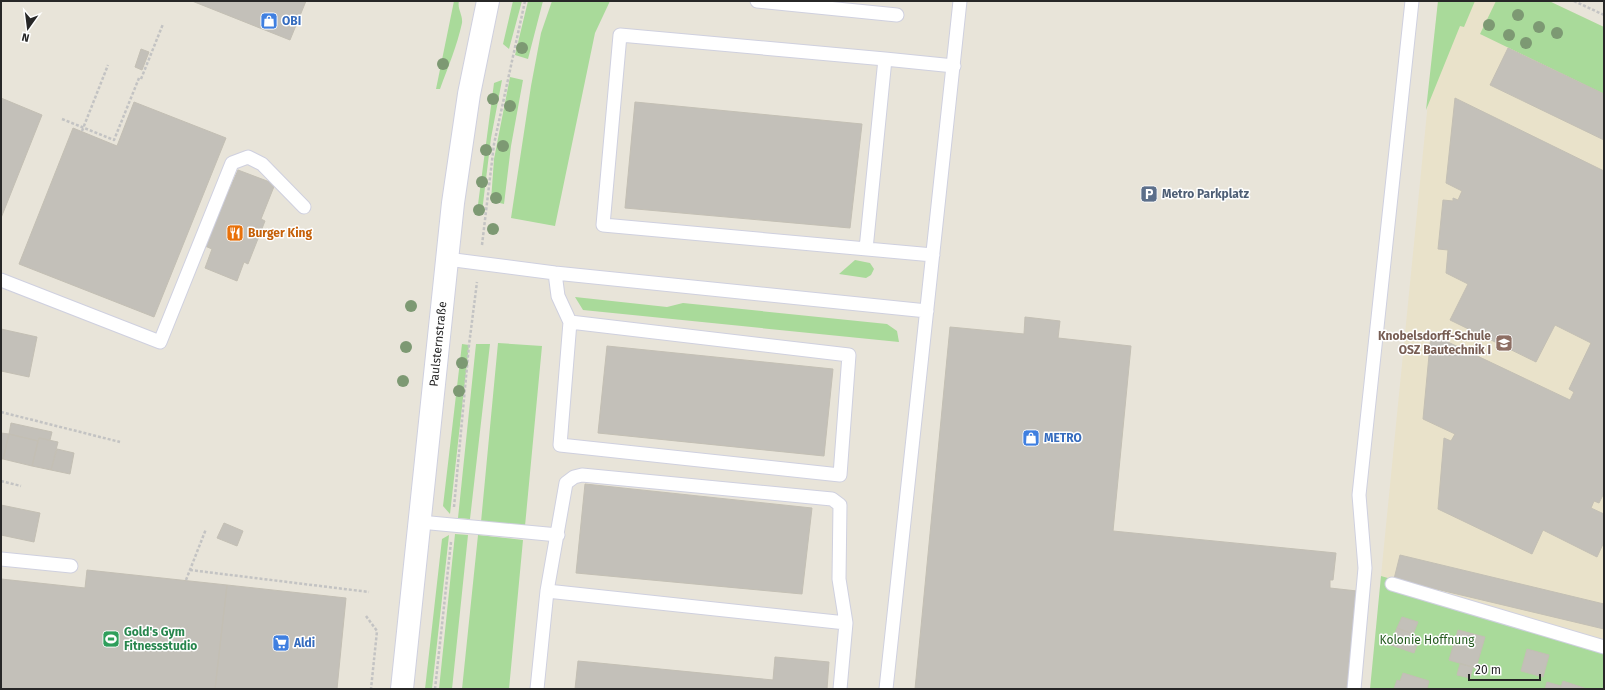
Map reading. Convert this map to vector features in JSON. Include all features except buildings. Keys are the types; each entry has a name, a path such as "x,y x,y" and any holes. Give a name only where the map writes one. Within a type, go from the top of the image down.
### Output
{"main road":[{"name":"Paulsternstraße","path":"402,689 453,203 469,94 488,1"}],"lane":[{"path":"757,1 897,15"},
{"path":"886,689 960,1"},
{"path":"1354,689 1365,568 1359,495 1412,1"},
{"path":"933,255 603,225 620,35 954,66"},
{"path":"866,249 885,60"},
{"path":"1,280 160,342 232,163 248,157 262,164 304,207"},
{"path":"447,259 555,273 927,311"},
{"path":"555,273 558,296 570,322 560,445 840,475 848,355 570,322"},
{"path":"537,689 547,591 566,483 574,476 832,499 840,505 839,579 846,623 840,689"},
{"path":"420,522 558,535"},
{"path":"1,559 71,566"},
{"path":"1392,584 1604,647"},
{"path":"547,591 846,623"}],"path":[{"path":"435,689 469,345 494,144 525,1"},
{"path":"1574,1 1604,15"},
{"path":"62,119 114,140 163,24"},
{"path":"82,131 108,66"},
{"path":"1,412 120,442"},
{"path":"1,481 21,486"},
{"path":"186,580 206,529"},
{"path":"190,570 369,592"},
{"path":"366,616 377,631 370,689"}],"shaded area":[{"name":"Knobelsdorff-Schule OSZ Bautechnik I","path":"1438,1 1549,1 1604,27 1604,641 1381,576"}],"green space":[{"path":"454,1 459,1 462,23 455,48 440,89 436,89"},
{"path":"513,1 522,1 509,49 503,44"},
{"path":"528,1 543,1 528,59 515,55"},
{"path":"552,1 610,1 595,33 555,226 511,218 531,86 541,33"},
{"path":"1438,1 1475,1 1464,27 1460,26 1426,110"},
{"path":"1496,1 1549,1 1604,27 1604,94 1480,34"},
{"path":"510,77 523,80 511,146 504,204 491,201 494,159"},
{"path":"502,80 491,138 482,212 477,212 494,83"},
{"path":"855,260 870,263 874,269 871,275 866,278 839,274"},
{"path":"575,297 667,307 683,303 887,324 897,331 899,342 583,310"},
{"path":"498,343 542,346 525,526 481,522"},
{"path":"462,344 469,345 450,514 443,506"},
{"path":"476,344 490,344 470,519 458,518"},
{"path":"455,534 468,535 452,689 439,689"},
{"path":"449,535 432,689 425,689 442,539"},
{"path":"478,535 523,540 509,689 462,689"},
{"name":"Kolonie Hoffnung","path":"1381,576 1604,641 1604,689 1370,689"}],"place":[{"name":"OBI","path":"269,21"},
{"name":"Metro Parkplatz","path":"1149,194"},
{"name":"Burger King","path":"235,233"},
{"name":"Knobelsdorff-Schule OSZ Bautechnik I","path":"1504,343"},
{"name":"METRO","path":"1031,438"},
{"name":"Gold's Gym Fitnessstudio","path":"111,639"},
{"name":"Aldi","path":"281,643"}]}
